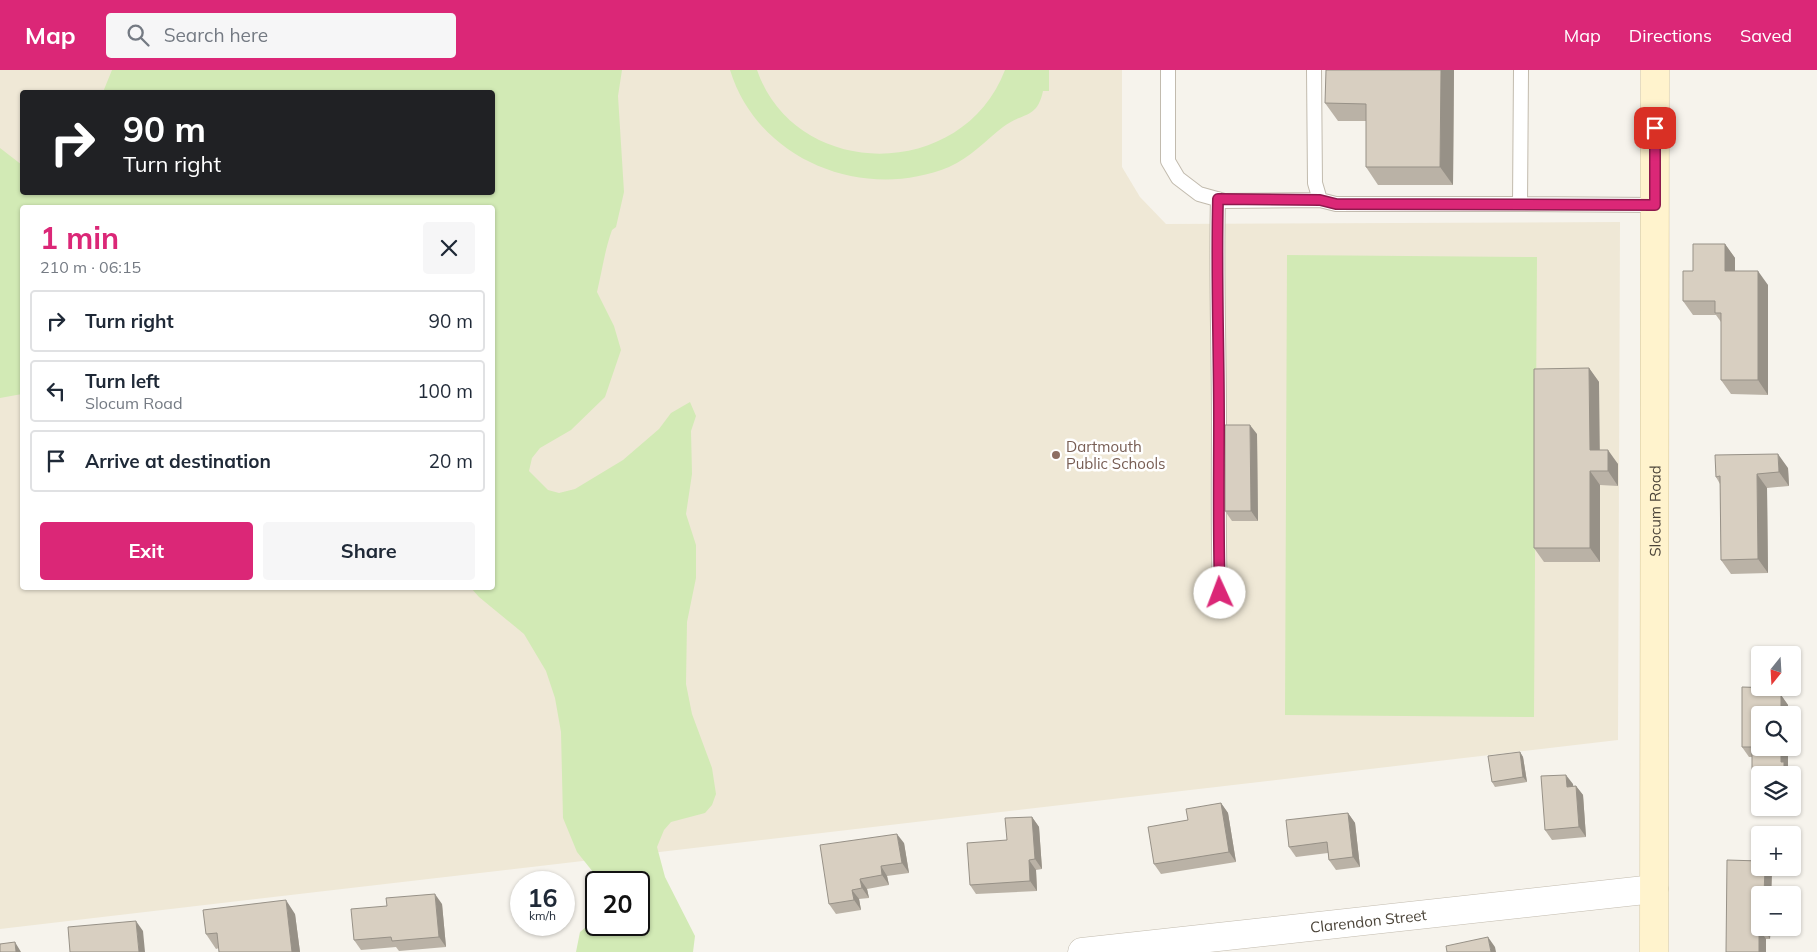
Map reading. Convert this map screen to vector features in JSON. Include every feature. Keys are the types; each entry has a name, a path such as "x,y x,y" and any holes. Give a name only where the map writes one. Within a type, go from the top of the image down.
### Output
{"main road":[{"name":"Slocum Road","path":"1654,952 1655,70"}],"street":[{"name":"Clarendon Street","path":"1082,952 1654,889"}],"lane":[{"path":"1168,70 1168,161 1178,178 1199,194 1218,199 1320,200 1336,204 1655,205"},
{"path":"1314,70 1315,183 1320,200"},
{"path":"1520,204 1521,70"},
{"path":"1218,199 1216,268 1219,422 1217,514 1220,593"}],"shaded area":[{"name":"Dartmouth Public Schools","path":"0,70 1122,70 1122,167 1140,197 1166,224 1620,222 1618,740 0,929"}],"green space":[{"path":"112,70 622,70 618,96 624,192 616,227 612,230 607,245 597,292 614,326 621,350 605,397 571,430 540,448 532,458 529,471 548,490 559,493 575,489 623,460 659,429 671,413 690,402 696,416 691,431 692,474 686,514 696,545 696,578 687,622 686,684 692,714 712,768 716,794 712,805 705,813 671,822 664,830 657,847 665,877 695,936 693,952 576,952 580,932 585,928 585,936 650,936 650,871 592,871 577,852 563,818 561,732 555,698 546,671 524,634 473,590 495,590 495,205 20,205 20,394 0,398 0,148 20,163 20,195 495,195 495,90 104,90"},
{"path":"730,70 757,70 777,107 806,133 842,148 880,154 918,148 954,133 984,106 1005,70 1049,70 1049,91 1043,91 1037,107 1033,111 1010,122 957,163 916,177 883,179 850,176 818,166 789,150 764,128 744,102"},
{"path":"1287,255 1537,257 1534,717 1285,715"}],"building":[{"path":"1326,70 1441,70 1440,167 1366,167 1366,104 1325,103"},
{"path":"1693,244 1725,244 1725,271 1758,271 1758,380 1721,380 1721,313 1715,313 1715,301 1683,301 1683,271 1693,271"},
{"path":"1589,368 1590,450 1608,450 1608,471 1590,471 1590,548 1534,548 1534,369"},
{"path":"1225,425 1250,425 1251,511 1225,511"},
{"path":"1778,454 1779,472 1757,474 1758,559 1721,560 1720,476 1716,477 1715,455"},
{"path":"1742,687 1751,687 1751,696 1781,696 1781,706 1751,706 1751,747 1742,747"},
{"path":"1520,752 1523,777 1492,782 1488,756"},
{"path":"1752,756 1781,756 1781,762 1784,762 1784,766 1752,766"},
{"path":"1566,775 1567,787 1576,786 1579,827 1545,830 1541,776"},
{"path":"1221,803 1229,852 1154,864 1148,827 1188,820 1186,809"},
{"path":"1348,813 1353,857 1329,860 1327,842 1289,847 1286,820"},
{"path":"1032,817 1035,859 1029,860 1030,881 970,885 967,843 1007,840 1005,818"},
{"path":"897,834 902,863 881,866 882,875 860,879 862,888 852,890 854,900 829,904 820,845"},
{"path":"1727,860 1751,861 1751,876 1765,876 1764,886 1751,886 1751,936 1759,936 1759,952 1726,952"},
{"path":"435,894 439,937 392,941 391,937 354,940 351,909 387,906 386,898"},
{"path":"286,900 292,952 219,952 217,933 206,934 203,910"},
{"path":"136,921 139,952 70,952 68,927"},
{"path":"1488,937 1491,952 1447,952 1446,946"},
{"path":"15,942 16,952 0,952 0,944"}],"place":[{"name":"Dartmouth Public Schools","path":"1056,455"}],"route":[{"path":"1220,593 1217,514 1219,422 1216,268 1218,199 1224,201 1320,200 1336,204 1655,205 1655,128"}]}
